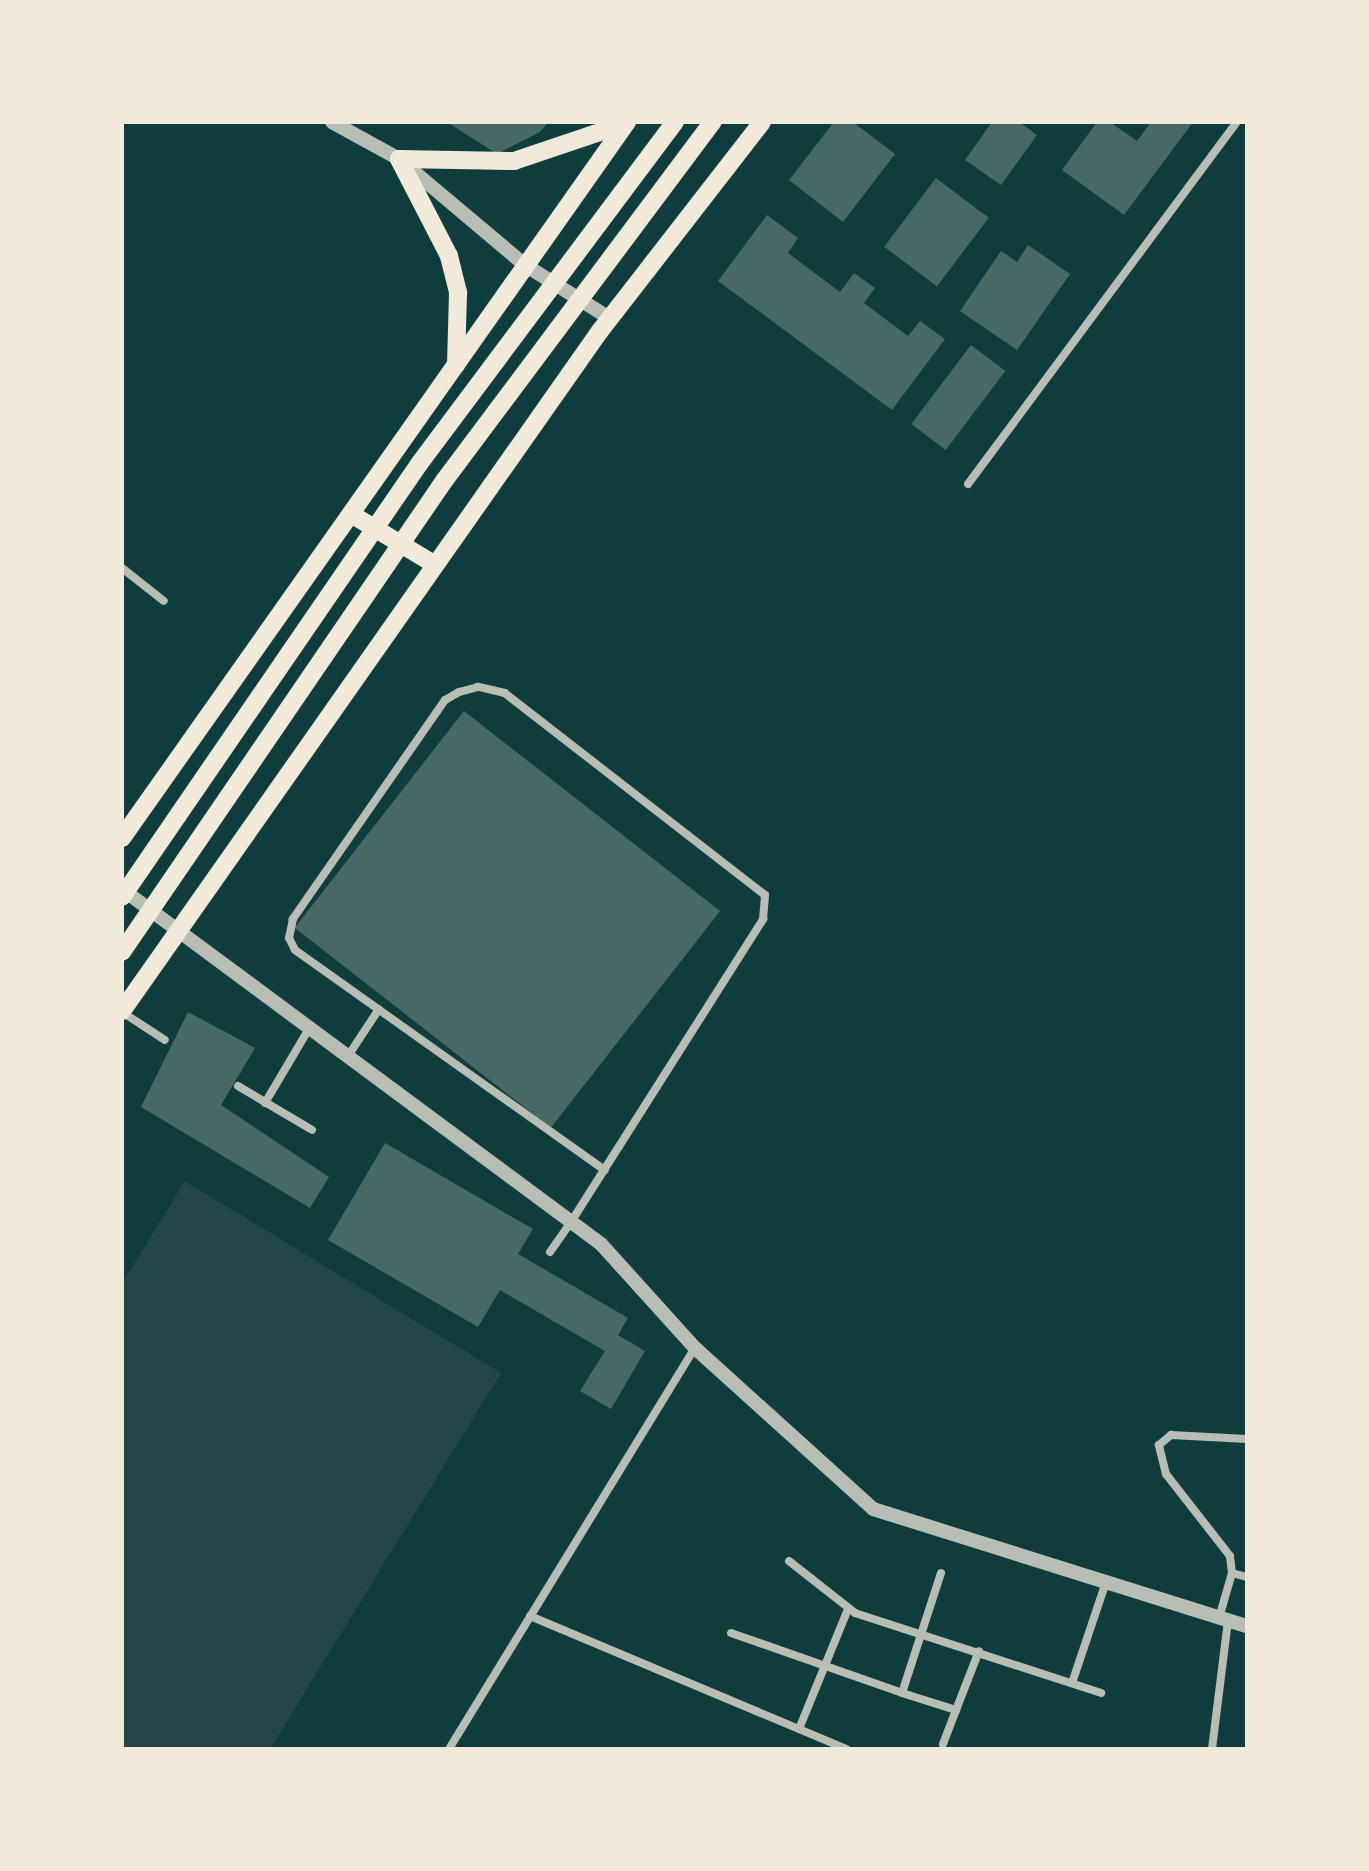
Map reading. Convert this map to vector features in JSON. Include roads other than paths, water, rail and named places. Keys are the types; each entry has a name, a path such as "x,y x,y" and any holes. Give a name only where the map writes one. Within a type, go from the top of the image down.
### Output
{"highway":[{"path":"456,365 458,293 449,256 399,159 514,161 627,122"},
{"path":"122,838 627,122"},
{"path":"122,897 419,464 675,122"},
{"path":"122,952 444,481 713,122"},
{"path":"122,1012 178,926 609,318 762,122"},
{"path":"351,514 434,564"}],"street":[{"path":"332,122 399,159 525,265 609,318"},
{"path":"968,484 1237,122"},
{"path":"122,568 164,601"},
{"path":"550,1252 605,1170 763,919 765,895 497,689 478,687 445,700 290,926 295,950 605,1170"},
{"path":"122,889 178,926 601,1244 695,1348 873,1509 1105,1585 1247,1626"},
{"path":"348,1056 379,1009"},
{"path":"122,1012 165,1040"},
{"path":"265,1103 310,1027"},
{"path":"238,1086 312,1130"},
{"path":"449,1749 695,1348"},
{"path":"1212,1749 1224,1619 1232,1573 1230,1556 1162,1466 1159,1445 1171,1435 1247,1439"},
{"path":"789,1561 848,1609 1101,1693"},
{"path":"902,1693 941,1573"},
{"path":"1232,1573 1247,1577"},
{"path":"1072,1683 1105,1585"},
{"path":"799,1729 848,1609"},
{"path":"530,1616 846,1749"},
{"path":"731,1633 956,1710"},
{"path":"943,1744 979,1651"}]}
